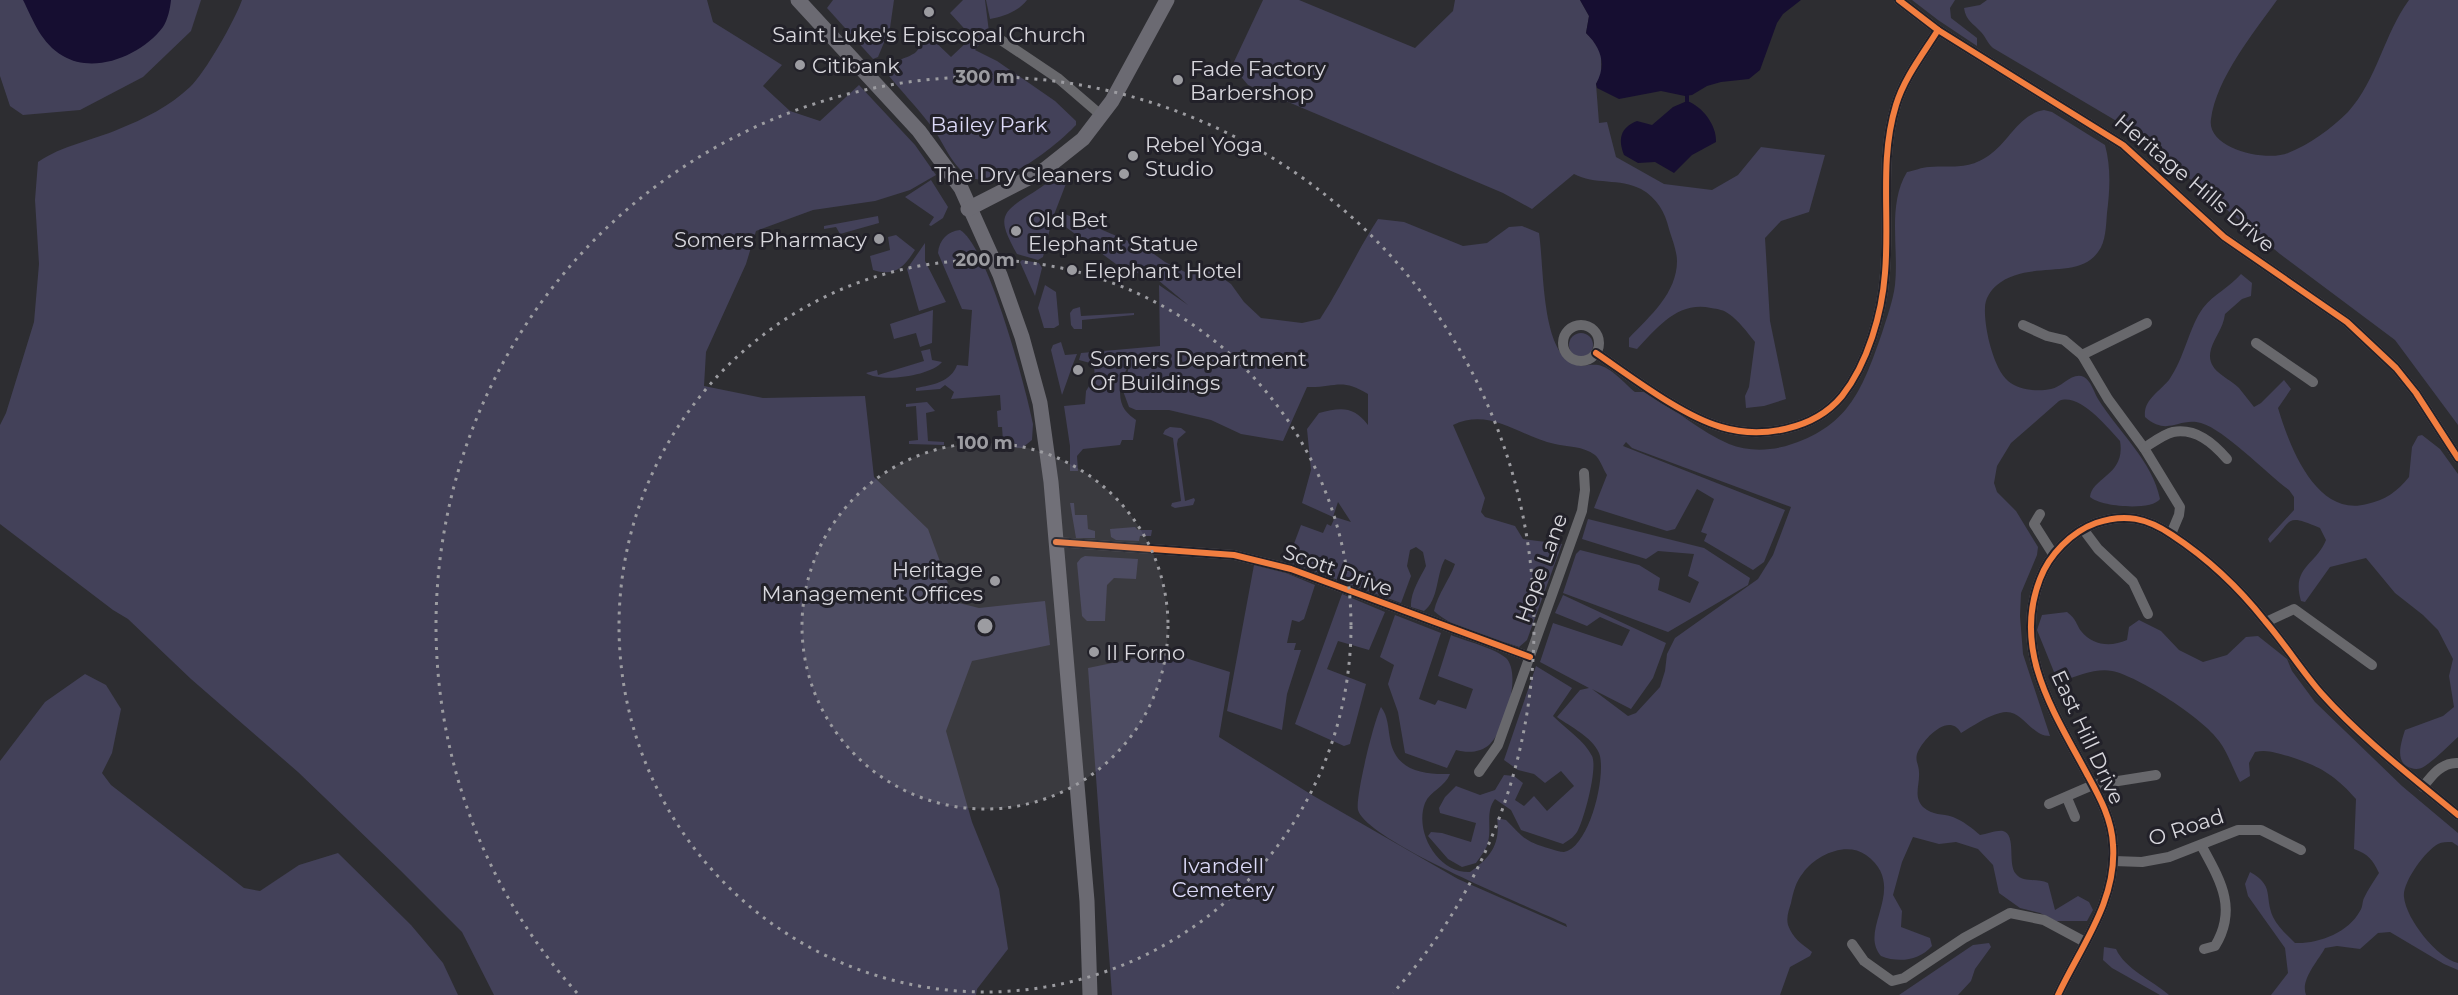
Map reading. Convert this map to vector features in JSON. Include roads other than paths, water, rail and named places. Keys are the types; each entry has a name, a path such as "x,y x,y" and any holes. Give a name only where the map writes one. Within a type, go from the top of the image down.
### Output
{"main road":[{"path":"798,0 919,131 961,188 968,209 1012,305 1032,370 1046,440 1056,542 1088,913 1090,995"},
{"path":"968,209 1044,170 1078,143 1102,116 1167,0"}],"street":[{"name":"Heritage Hills Drive","path":"1899,0 1938,30 2123,145 2223,237 2347,322 2396,369 2416,393 2458,458"},
{"path":"1596,353 1682,409 1720,427 1738,431 1784,430 1807,422 1827,411 1842,396 1854,377 1874,326 1885,274 1885,185 1894,110 1905,82 1938,30"},
{"path":"998,38 1059,80 1102,116"},
{"path":"2082,355 2147,323"},
{"path":"2023,325 2047,336 2064,340 2082,355 2108,399 2144,448 2180,507 2171,534"},
{"path":"2256,343 2313,382"},
{"path":"2144,448 2172,432 2188,432 2214,443 2227,459"},
{"name":"Hope Lane","path":"1479,772 1498,745 1582,511 1585,490 1584,473"},
{"path":"2040,514 2034,524 2053,554"},
{"name":"East Hill Drive","path":"2058,995 2099,917 2106,898 2114,861 2109,822 2093,785 2048,698 2033,655 2030,634 2035,593 2053,554 2083,529 2106,519 2122,516 2139,518 2171,534 2193,550 2231,583 2266,622 2328,700 2366,737 2458,815"},
{"path":"2083,529 2098,549 2133,582 2148,614"},
{"name":"Scott Drive","path":"1056,542 1253,558 1301,573 1530,657"},
{"path":"2266,622 2294,609 2372,665"},
{"path":"2423,786 2434,771 2452,762 2458,763"},
{"path":"2049,804 2093,785 2156,775"},
{"path":"2067,798 2075,817"},
{"name":"O Road","path":"2114,861 2142,862 2169,857 2238,830 2261,830 2301,850"},
{"path":"2201,845 2220,881 2225,897 2226,921 2215,946 2204,949"},
{"path":"1852,944 1864,961 1892,981 1904,978 1964,938 2010,913 2044,920 2085,942"}],"waterway":[{"path":"1687,96 1687,101"}],"place":[{"name":"Saint Luke's Episcopal Church","path":"929,12"},
{"name":"Citibank","path":"800,65"},
{"name":"Fade Factory Barbershop","path":"1178,80"},
{"name":"Rebel Yoga Studio","path":"1133,156"},
{"name":"The Dry Cleaners","path":"1124,174"},
{"name":"Old Bet Elephant Statue","path":"1016,231"},
{"name":"Somers Pharmacy","path":"879,239"},
{"name":"Elephant Hotel","path":"1072,270"},
{"name":"Somers Department Of Buildings","path":"1078,370"},
{"name":"Heritage Management Offices","path":"995,581"},
{"name":"Il Forno","path":"1094,652"}],"park label":[{"name":"Bailey Park","path":"989,124"},
{"name":"Ivandell Cemetery","path":"1223,877"}]}
